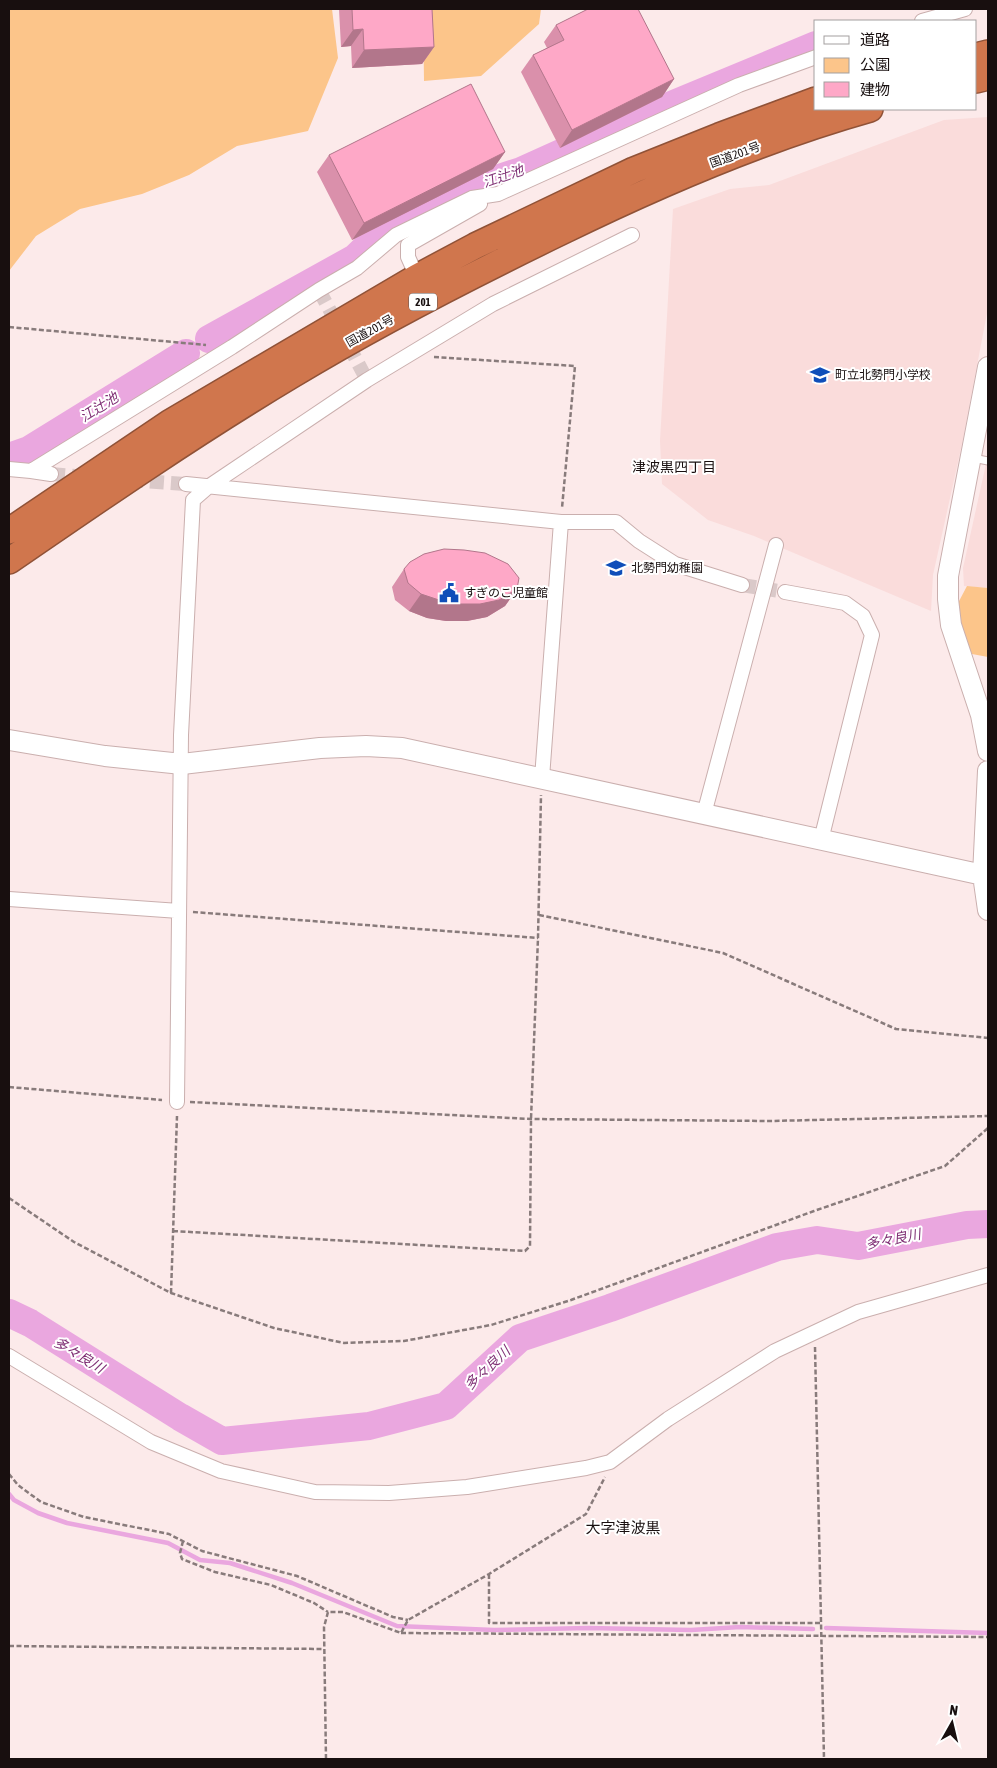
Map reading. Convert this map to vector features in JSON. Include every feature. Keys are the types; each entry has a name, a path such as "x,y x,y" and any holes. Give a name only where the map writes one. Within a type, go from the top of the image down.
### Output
{"highway":[{"name":"国道201号","path":"9,531 168,424 417,277 510,229 634,170 814,101"},
{"name":"国道201号","path":"9,560 180,445 294,374 459,282 672,179 843,116 866,110"}],"street":[{"path":"926,20 965,9"},
{"path":"417,277 408,256 408,245 498,194 739,84 814,58"},
{"path":"31,471 357,268 396,234 472,198 498,194"},
{"path":"177,1102 181,736 193,500 208,487 367,380 493,304 632,235"},
{"path":"988,367 979,459 948,576 951,625 980,715 988,751"},
{"path":"9,469 51,474"},
{"path":"186,484 561,522 616,522 639,541 675,564 742,585"},
{"path":"542,778 561,522"},
{"path":"704,814 776,545"},
{"path":"785,592 845,603 863,616 872,635 822,840"},
{"path":"9,740 105,756 182,764 320,748 366,746 402,748 986,876"},
{"path":"988,770 986,876 988,910"},
{"path":"9,900 179,911"},
{"path":"9,1356 151,1442 221,1471 315,1492 390,1493 467,1487 586,1468 610,1462 668,1419 767,1356 858,1312 988,1275"}],"path":[{"path":"9,328 232,347"},
{"path":"409,355 576,366 561,522"},
{"path":"173,1231 525,1251 530,1246 531,1120 542,778"},
{"path":"179,911 538,938"},
{"path":"539,915 723,953 896,1029 988,1038"},
{"path":"9,1087 177,1102 531,1120 770,1121 988,1116"},
{"path":"171,1293 177,1102"},
{"path":"9,1198 74,1242 171,1293 274,1328 344,1343 404,1341 491,1325 570,1300 814,1211 945,1166 988,1128"},
{"path":"814,1333 824,1759"},
{"path":"403,1632 408,1620 489,1574 586,1514 604,1482 610,1462"},
{"path":"9,1474 18,1485 41,1502 84,1517 169,1534 182,1542 202,1550 297,1576 393,1617 408,1620"},
{"path":"182,1542 180,1553 182,1560 215,1572 271,1585 314,1603 328,1612 343,1612 403,1632 988,1637"},
{"path":"489,1574 488,1623 821,1623"},
{"path":"326,1759 324,1627 328,1612"},
{"path":"9,1646 324,1649"}],"shaded area":[{"name":"町立北勢門小学校","path":"988,117 988,308 962,444 933,575 931,611 754,536 708,520 662,484 660,441 673,209 730,189 769,185 944,120"},
{"path":"988,455 988,588 964,586 963,568"}],"green space":[{"path":"9,9 332,9 338,58 308,131 237,146 189,175 142,194 80,209 36,236 9,271"},
{"path":"423,9 541,9 539,24 481,76 424,81"},
{"path":"967,586 988,588 988,657 972,654 962,633 957,605"}],"building":[{"path":"352,9 432,9 434,47 364,50 363,29 353,30"},
{"path":"588,9 638,9 674,79 572,130 533,55 564,40 556,25"},
{"path":"471,84 505,152 364,223 329,155"},
{"path":"444,549 485,553 508,564 519,578 517,589 499,600 480,604 458,604 421,594 408,583 404,569 410,562 424,554"}],"waterway":[{"name":"江辻池","path":"209,339 355,258 389,225 460,191 521,171 623,125 814,46"},
{"name":"江辻池","path":"9,457 29,450 186,353"},
{"name":"多々良川","path":"9,1313 30,1323 180,1417 222,1441 369,1426 446,1406 520,1338 610,1308 777,1247 817,1240 858,1246 967,1225 988,1224"},
{"path":"9,1494 14,1500 38,1513 67,1523 168,1543 200,1560 230,1563 292,1583 397,1626 494,1630 588,1628 691,1630 740,1627 813,1629"},
{"path":"826,1628 988,1633"}],"tunnel":[{"path":"319,290 367,380"},
{"path":"51,474 88,477"},
{"path":"129,480 186,484"},
{"path":"742,585 785,592"}],"place":[{"name":"町立北勢門小学校","path":"820,375"},
{"name":"北勢門幼稚園","path":"616,568"},
{"name":"すぎのこ児童館","path":"449,593"}],"district":[{"name":"津波黒四丁目","path":"674,467"},
{"name":"大字津波黒","path":"623,1528"}]}
